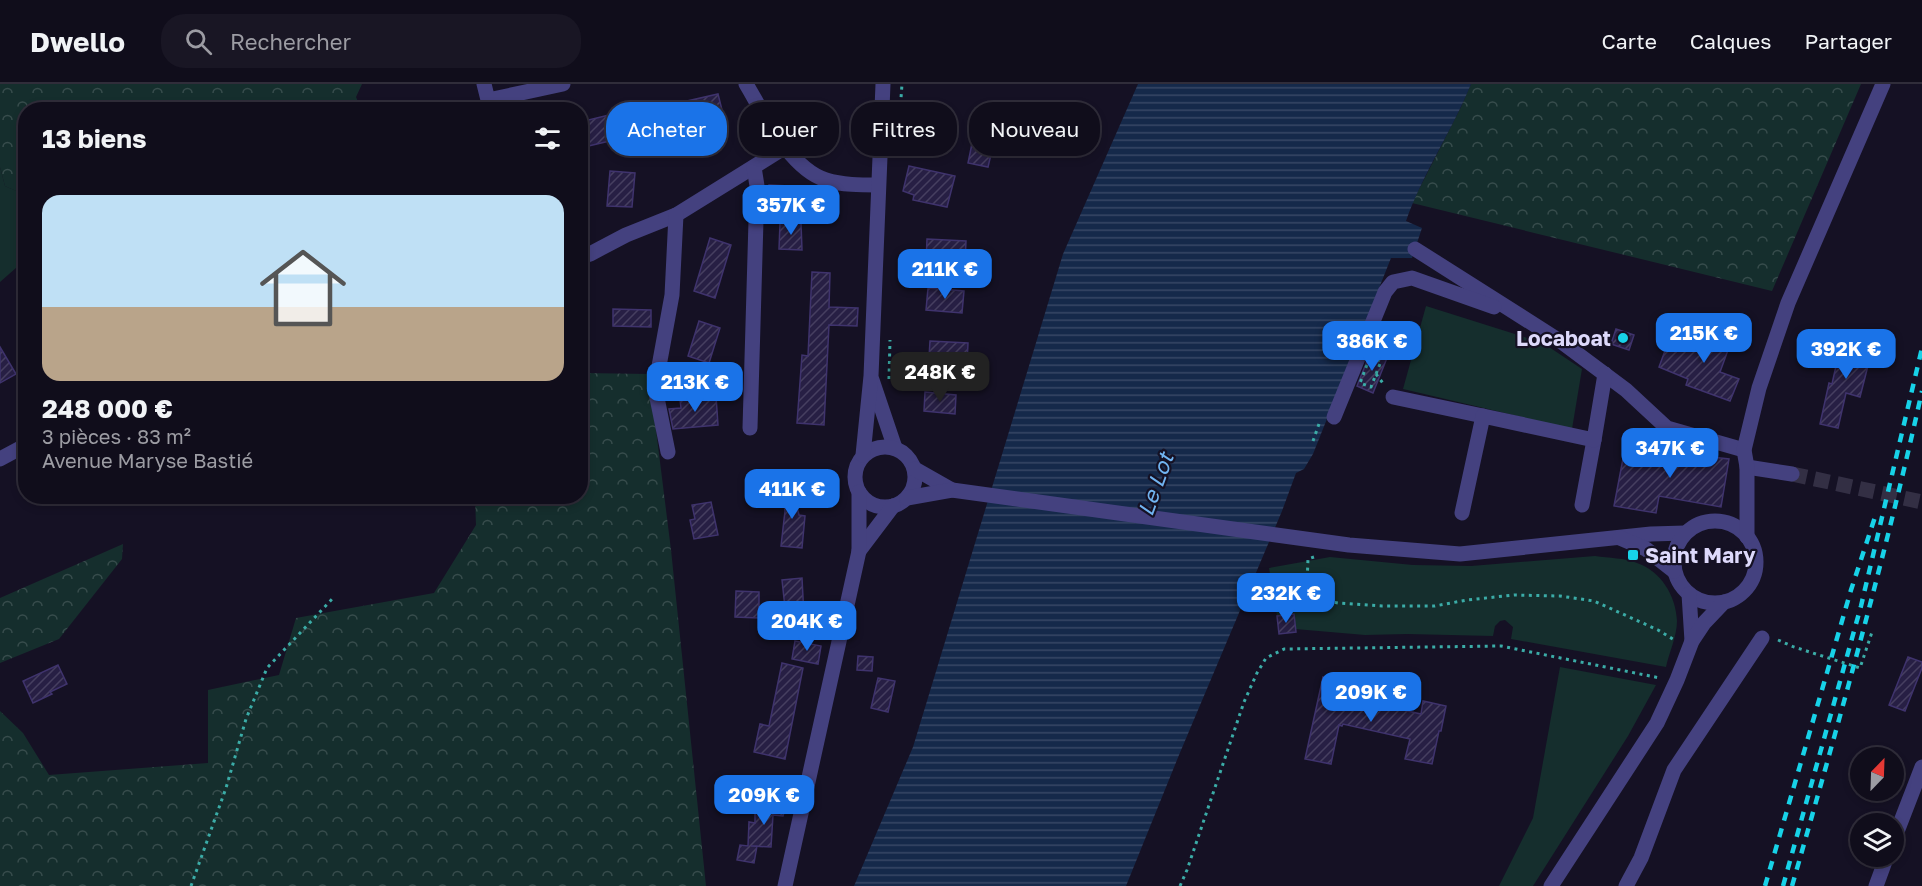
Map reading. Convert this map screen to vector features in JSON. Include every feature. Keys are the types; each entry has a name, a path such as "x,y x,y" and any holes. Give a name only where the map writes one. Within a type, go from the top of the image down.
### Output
{"street":[{"path":"484,84 488,102"},
{"path":"500,102 563,84"},
{"path":"746,84 757,102"},
{"path":"785,886 859,551 859,492 855,477 856,469 863,456 871,376 883,84"},
{"path":"1747,537 1747,467 1744,450 1759,388 1788,303 1883,84"},
{"path":"588,255 626,235 676,215 771,156"},
{"path":"791,156 825,180 878,185"},
{"path":"750,428 757,186 754,166"},
{"path":"668,452 655,388 672,295 676,215"},
{"path":"1414,249 1563,343 1626,390 1667,428 1744,450"},
{"path":"1334,417 1385,292 1393,282 1412,278 1526,319"},
{"path":"1582,505 1605,374"},
{"path":"871,376 895,448"},
{"path":"1393,397 1593,440"},
{"path":"1462,513 1483,416"},
{"path":"863,456 878,447 895,448 911,460 915,469 931,487"},
{"path":"0,459 18,449"},
{"path":"1747,467 1792,474"},
{"path":"859,551 913,489 916,479 915,469"},
{"path":"859,492 865,500 884,507 931,487 1321,541 1461,554 1685,533"},
{"path":"1722,521 1747,500"},
{"path":"1722,521 1735,526 1747,537 1753,545 1756,558 1755,571 1750,583 1742,593 1731,600 1718,603 1694,598 1689,594 1677,580 1674,571 1674,556 1677,544 1685,533 1702,523 1722,521"},
{"path":"1620,538 1646,549 1674,571"},
{"path":"1551,886 1657,723 1677,680 1692,613 1689,594"},
{"path":"1684,641 1724,602"},
{"path":"1626,886 1641,858 1674,770 1769,638"},
{"path":"1904,814 1922,767"},
{"path":"1876,886 1883,867"}],"path":[{"path":"1315,556 1308,559 1307,584 1317,599 1360,605 1435,606 1514,595 1560,596 1594,601 1684,641"},
{"path":"191,886 226,788 246,719 267,668 334,597"},
{"path":"1769,638 1860,668 1872,632"},
{"path":"1180,886 1244,702 1266,658 1284,650 1502,646 1665,678"}],"green space":[{"path":"0,84 362,84 356,97 358,102 18,102 18,192 5,186 0,167"},
{"path":"1471,84 1861,84 1772,291 1412,203"},
{"path":"0,167 5,186 18,192 18,266 0,282"},
{"path":"1426,306 1543,343 1582,369 1572,429 1403,389"},
{"path":"588,373 649,374 671,550 706,886 0,886 0,711 23,733 49,775 208,763 208,690 279,675 296,618 434,593 476,525 475,504 588,504"},
{"path":"123,544 122,559 59,639 0,663 0,598"},
{"path":"1595,556 1637,563 1653,572 1666,586 1674,603 1677,627 1666,667 1511,639 1513,627 1505,620 1495,626 1493,636 1365,635 1295,629 1294,615 1277,616 1269,568 1330,557 1413,565 1471,566"},
{"path":"1560,667 1656,685 1628,736 1533,886 1499,886 1533,818"}],"water":[{"name":"Le Lot","path":"1138,84 1471,84 1406,221 1422,228 1412,258 1391,258 1313,454 1304,469 1296,473 1126,886 854,886 913,747 1063,254"}],"building":[{"path":"718,94 720,102 683,102"},
{"path":"606,116 606,142 588,146 588,120"},
{"path":"969,156 991,156 988,167 968,163"},
{"path":"909,166 955,176 947,207 913,200 914,195 903,191"},
{"path":"610,171 635,173 632,207 607,206"},
{"path":"769,185 789,186 789,207 769,206"},
{"path":"780,223 801,223 802,250 779,249"},
{"path":"710,238 731,245 715,298 694,291"},
{"path":"927,239 966,241 965,264 926,263"},
{"path":"812,272 830,273 829,307 858,308 857,326 829,325 824,425 797,423 802,355 808,356"},
{"path":"928,288 964,291 962,313 926,310"},
{"path":"613,309 651,310 651,327 613,326"},
{"path":"699,321 720,328 709,363 688,356"},
{"path":"1716,324 1735,331 1720,372 1739,379 1730,401 1686,385 1688,379 1659,367 1666,348 1676,352 1681,337 1708,346"},
{"name":"Locaboat","path":"1616,329 1634,335 1629,350 1611,344"},
{"path":"1842,339 1873,346 1860,397 1846,393 1838,428 1820,424"},
{"path":"930,341 968,343 967,365 949,365 949,358 929,357"},
{"path":"0,347 16,374 0,383"},
{"path":"1371,351 1387,358 1373,393 1357,386"},
{"path":"925,392 956,395 955,414 924,411"},
{"path":"716,396 718,425 673,429 669,409 681,408 680,400"},
{"path":"1625,448 1652,453 1653,448 1683,454 1683,449 1704,452 1703,456 1729,459 1721,507 1659,496 1656,513 1614,506"},
{"path":"791,483 799,515 805,516 802,548 781,546 785,511 781,485"},
{"path":"711,502 718,535 694,539 690,520 695,519 692,505"},
{"path":"802,578 804,616 786,617 782,580"},
{"path":"736,591 759,592 759,618 735,617"},
{"path":"1294,614 1296,632 1279,634 1277,616"},
{"path":"795,641 821,646 818,664 792,659"},
{"path":"858,656 873,657 872,671 857,670"},
{"path":"1908,657 1922,662 1922,668 1905,711 1889,705"},
{"path":"782,663 803,668 785,759 754,752 760,724 769,726"},
{"path":"58,665 67,684 33,703 23,681"},
{"path":"1323,677 1348,682 1346,697 1421,714 1423,701 1446,706 1432,764 1405,759 1410,739 1343,724 1339,725 1331,764 1305,759"},
{"path":"878,678 895,681 888,712 871,708"},
{"path":"777,784 791,787 783,816 773,815 771,847 757,846 754,863 737,860 740,845 748,846 749,822 755,823 755,811 770,812"}],"tunnel":[{"path":"1792,474 1922,502"}],"railway":[{"path":"1783,886 1861,606 1922,348"},
{"path":"1792,886 1877,578 1922,391"},
{"path":"1765,886 1851,590 1876,514"}],"place":[{"name":"Locaboat","path":"1623,338"},
{"name":"Saint Mary","path":"1633,555"}]}
